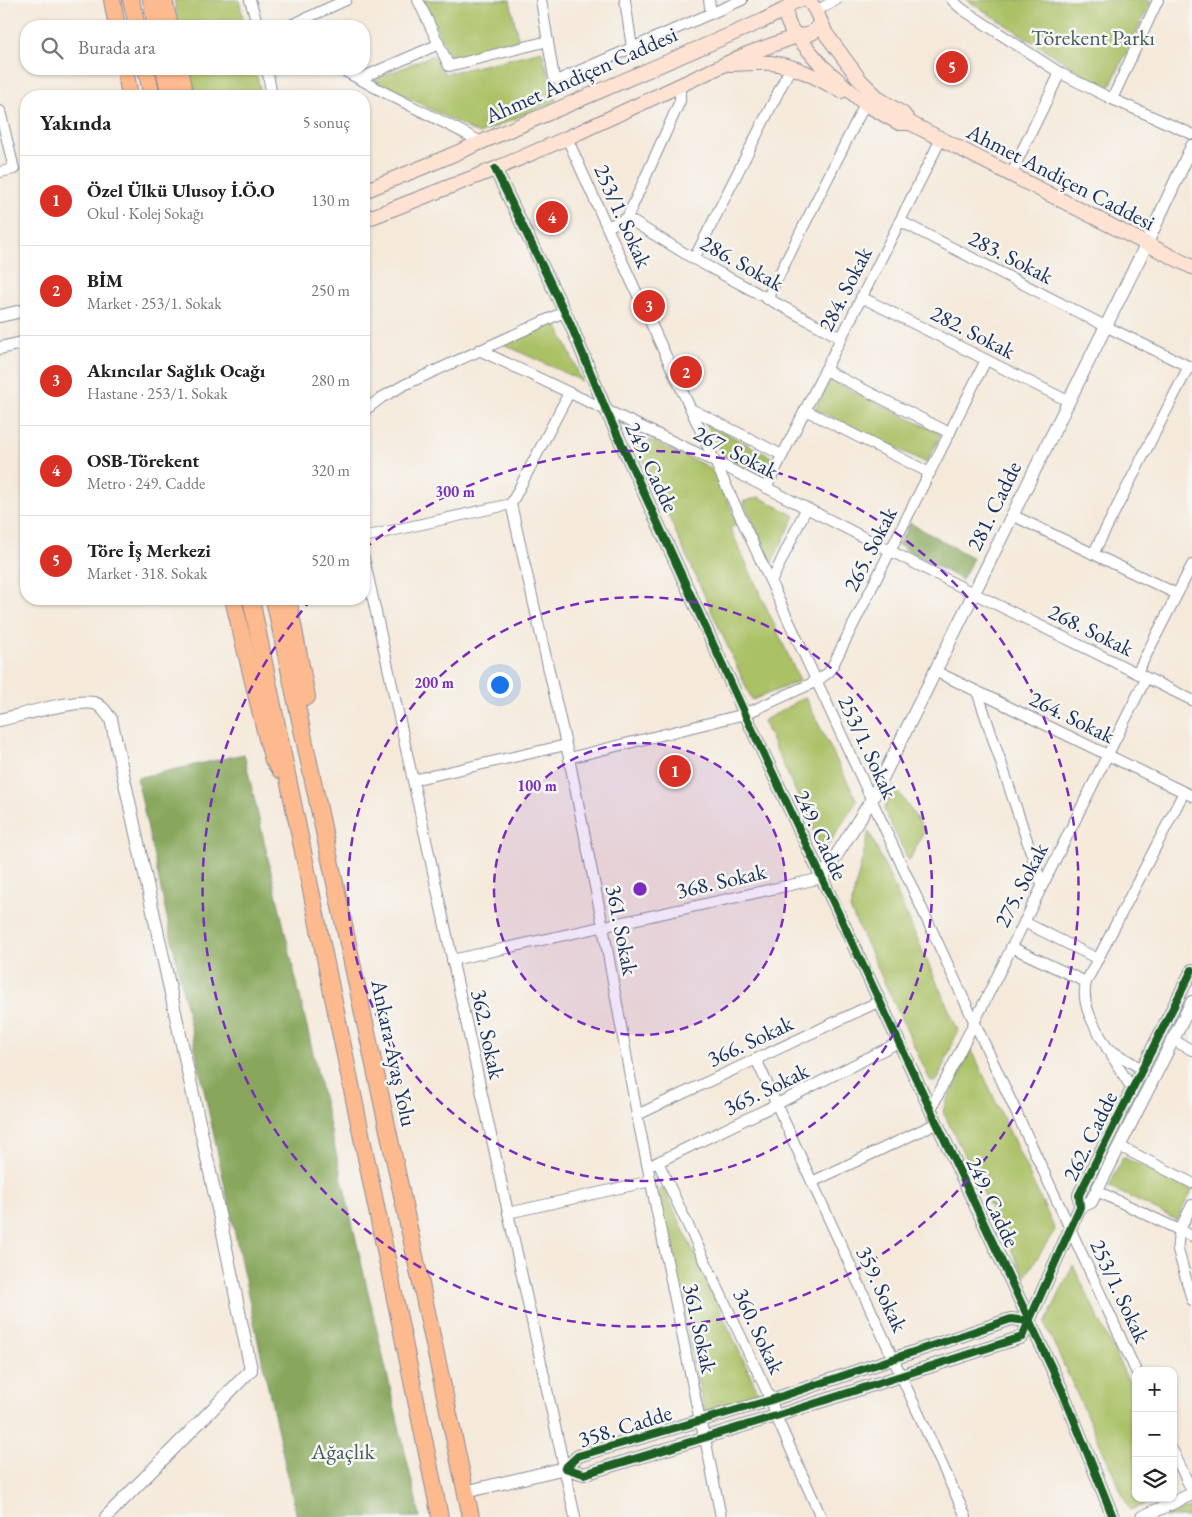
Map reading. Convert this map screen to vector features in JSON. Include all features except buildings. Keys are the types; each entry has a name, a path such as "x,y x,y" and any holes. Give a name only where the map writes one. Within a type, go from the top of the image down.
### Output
{"highway":[{"path":"112,0 117,20"},
{"path":"131,0 136,20"},
{"path":"150,0 155,20"},
{"path":"164,0 169,20"},
{"path":"126,75 129,90"},
{"path":"147,75 151,90"},
{"path":"165,75 169,90"},
{"path":"180,75 184,90"},
{"path":"234,605 273,760 289,783"},
{"path":"252,605 440,1517"},
{"name":"Ankara-Ayaş Yolu","path":"275,605 470,1517"},
{"path":"289,605 318,758 318,773 314,785"}],"main road":[{"path":"787,4 799,0"},
{"path":"370,218 495,169 567,138 747,54 797,36 812,33 814,9 805,0"},
{"name":"Ahmet Andiçen Caddesi","path":"370,188 481,142 787,4 787,20 789,25 822,66 865,104 899,123 910,123"},
{"name":"Ahmet Andiçen Caddesi","path":"814,9 832,44 860,80 879,99 903,114 910,123 1192,268"},
{"path":"727,63 769,63 791,67 813,75 865,104"}],"street":[{"path":"250,0 256,20"},
{"path":"302,20 346,0"},
{"path":"418,0 449,66 548,41"},
{"path":"541,0 554,78 558,80 742,0"},
{"path":"625,0 632,48"},
{"path":"709,0 711,14"},
{"path":"814,9 836,0"},
{"path":"952,0 962,9 1060,73 1112,99 1192,134"},
{"path":"1112,99 1158,0"},
{"path":"370,74 439,44"},
{"path":"694,259 791,67"},
{"path":"1012,176 1018,158 1060,73"},
{"path":"268,75 271,90"},
{"path":"352,75 481,142"},
{"path":"359,79 368,75"},
{"path":"607,227 626,218 680,101 680,84"},
{"path":"767,299 865,104"},
{"path":"0,111 14,169 0,172"},
{"name":"253/1. Sokak","path":"567,138 1134,1367"},
{"name":"284. Sokak","path":"766,488 941,139"},
{"name":"281. Cadde","path":"822,878 872,799 1146,245 1192,146"},
{"name":"249. Cadde","path":"495,169 564,312 606,410 745,714 1062,1390 1113,1517"},
{"name":"286. Sokak","path":"626,218 694,259 841,338"},
{"name":"283. Sokak","path":"900,221 1105,326 1190,367"},
{"name":"282. Sokak","path":"862,297 1068,401"},
{"path":"0,316 20,311"},
{"path":"370,407 394,390 564,312"},
{"path":"0,348 20,343"},
{"name":"267. Sokak","path":"479,350 716,462 973,593"},
{"name":"265. Sokak","path":"569,758 745,714 817,681 828,672 986,360"},
{"path":"1093,554 1190,367"},
{"path":"825,370 950,433"},
{"path":"370,536 511,504 569,393"},
{"path":"691,408 782,455"},
{"path":"805,410 930,472"},
{"name":"361. Sokak","path":"511,504 569,758 603,926 637,1115 721,1517"},
{"path":"771,582 806,508"},
{"path":"1012,515 1177,594"},
{"name":"275. Sokak","path":"930,1110 1108,755 1177,594 1192,565"},
{"name":"362. Sokak","path":"370,585 575,1517"},
{"name":"268. Sokak","path":"973,593 1192,700"},
{"name":"264. Sokak","path":"935,671 1188,794"},
{"path":"977,691 1042,885"},
{"path":"0,720 63,705 93,702 100,705 111,719 251,1370 106,1517"},
{"path":"413,780 566,744"},
{"path":"1132,1089 1090,1016 1086,1006 1086,982 1188,794"},
{"name":"368. Sokak","path":"452,960 822,878"},
{"path":"1024,922 1098,959"},
{"path":"1011,948 1086,982"},
{"name":"262. Cadde","path":"1030,1321 1080,1208 1079,1194 1192,970"},
{"name":"366. Sokak","path":"637,1115 880,1001"},
{"name":"262. Cadde","path":"1080,1208 1091,1202 1097,1191 1192,1002"},
{"path":"1173,1040 1192,1050"},
{"name":"365. Sokak","path":"648,1167 899,1042"},
{"path":"1107,1048 1142,1069"},
{"name":"359. Sokak","path":"756,1059 966,1517"},
{"path":"812,1182 936,1123"},
{"path":"1119,1146 1192,1183"},
{"name":"360. Sokak","path":"658,1162 771,1400 776,1416 821,1517"},
{"path":"508,1212 651,1181"},
{"path":"1097,1191 1192,1236"},
{"path":"1192,1205 1177,1239 1178,1250 1192,1299"},
{"name":"358. Cadde","path":"465,1492 565,1468 578,1456 771,1400 1011,1319 1030,1321 1022,1337 776,1416 584,1474 565,1468"},
{"path":"1142,1517 1192,1493 1176,1457"}],"green space":[{"path":"174,0 239,0 244,20 178,20"},
{"path":"423,0 510,0 519,43 451,59"},
{"name":"Törekent Parkı","path":"967,0 1148,0 1151,2 1108,90"},
{"path":"542,51 556,101 479,134 374,80 433,55 445,74"},
{"path":"189,75 257,75 260,90 193,90"},
{"path":"556,322 582,381 503,344"},
{"path":"830,380 941,434 927,463 815,409"},
{"path":"706,423 773,458 763,477 722,455"},
{"path":"638,435 707,466 716,474 738,524 730,528 800,681 752,700 634,441"},
{"path":"759,497 795,516 772,562 743,502"},
{"path":"910,523 973,558 962,580 898,545"},
{"path":"805,697 857,801 828,845 820,844 763,721"},
{"name":"Ağaçlık","path":"244,754 420,1517 297,1517 137,778"},
{"path":"894,786 925,830 909,861 884,810"},
{"path":"869,831 958,1030 938,1079 934,1082 930,1080 850,909"},
{"path":"971,1048 1055,1230 1025,1277 943,1112"},
{"path":"1123,1157 1192,1190 1177,1220 1109,1187"},
{"path":"660,1189 665,1190 760,1396 705,1415 657,1195"},
{"path":"1073,1265 1132,1389 1132,1502 1151,1502 1130,1510 1045,1324"},
{"path":"1192,1507 1192,1517 1165,1517"}],"cycle path":[{"path":"495,169 570,323 606,410 745,714 1062,1390 1113,1517"},
{"path":"1029,1321 1011,1319 771,1400 578,1456 565,1468 584,1474 776,1416 1022,1337 1080,1207 1079,1195 1192,970"}],"place":[{"name":"Töre İş Merkezi","path":"952,67"},
{"name":"OSB-Törekent","path":"552,217"},
{"name":"Akıncılar Sağlık Ocağı","path":"649,306"},
{"name":"BİM","path":"686,372"},
{"name":"Özel Ülkü Ulusoy İ.Ö.O","path":"675,771"}]}
